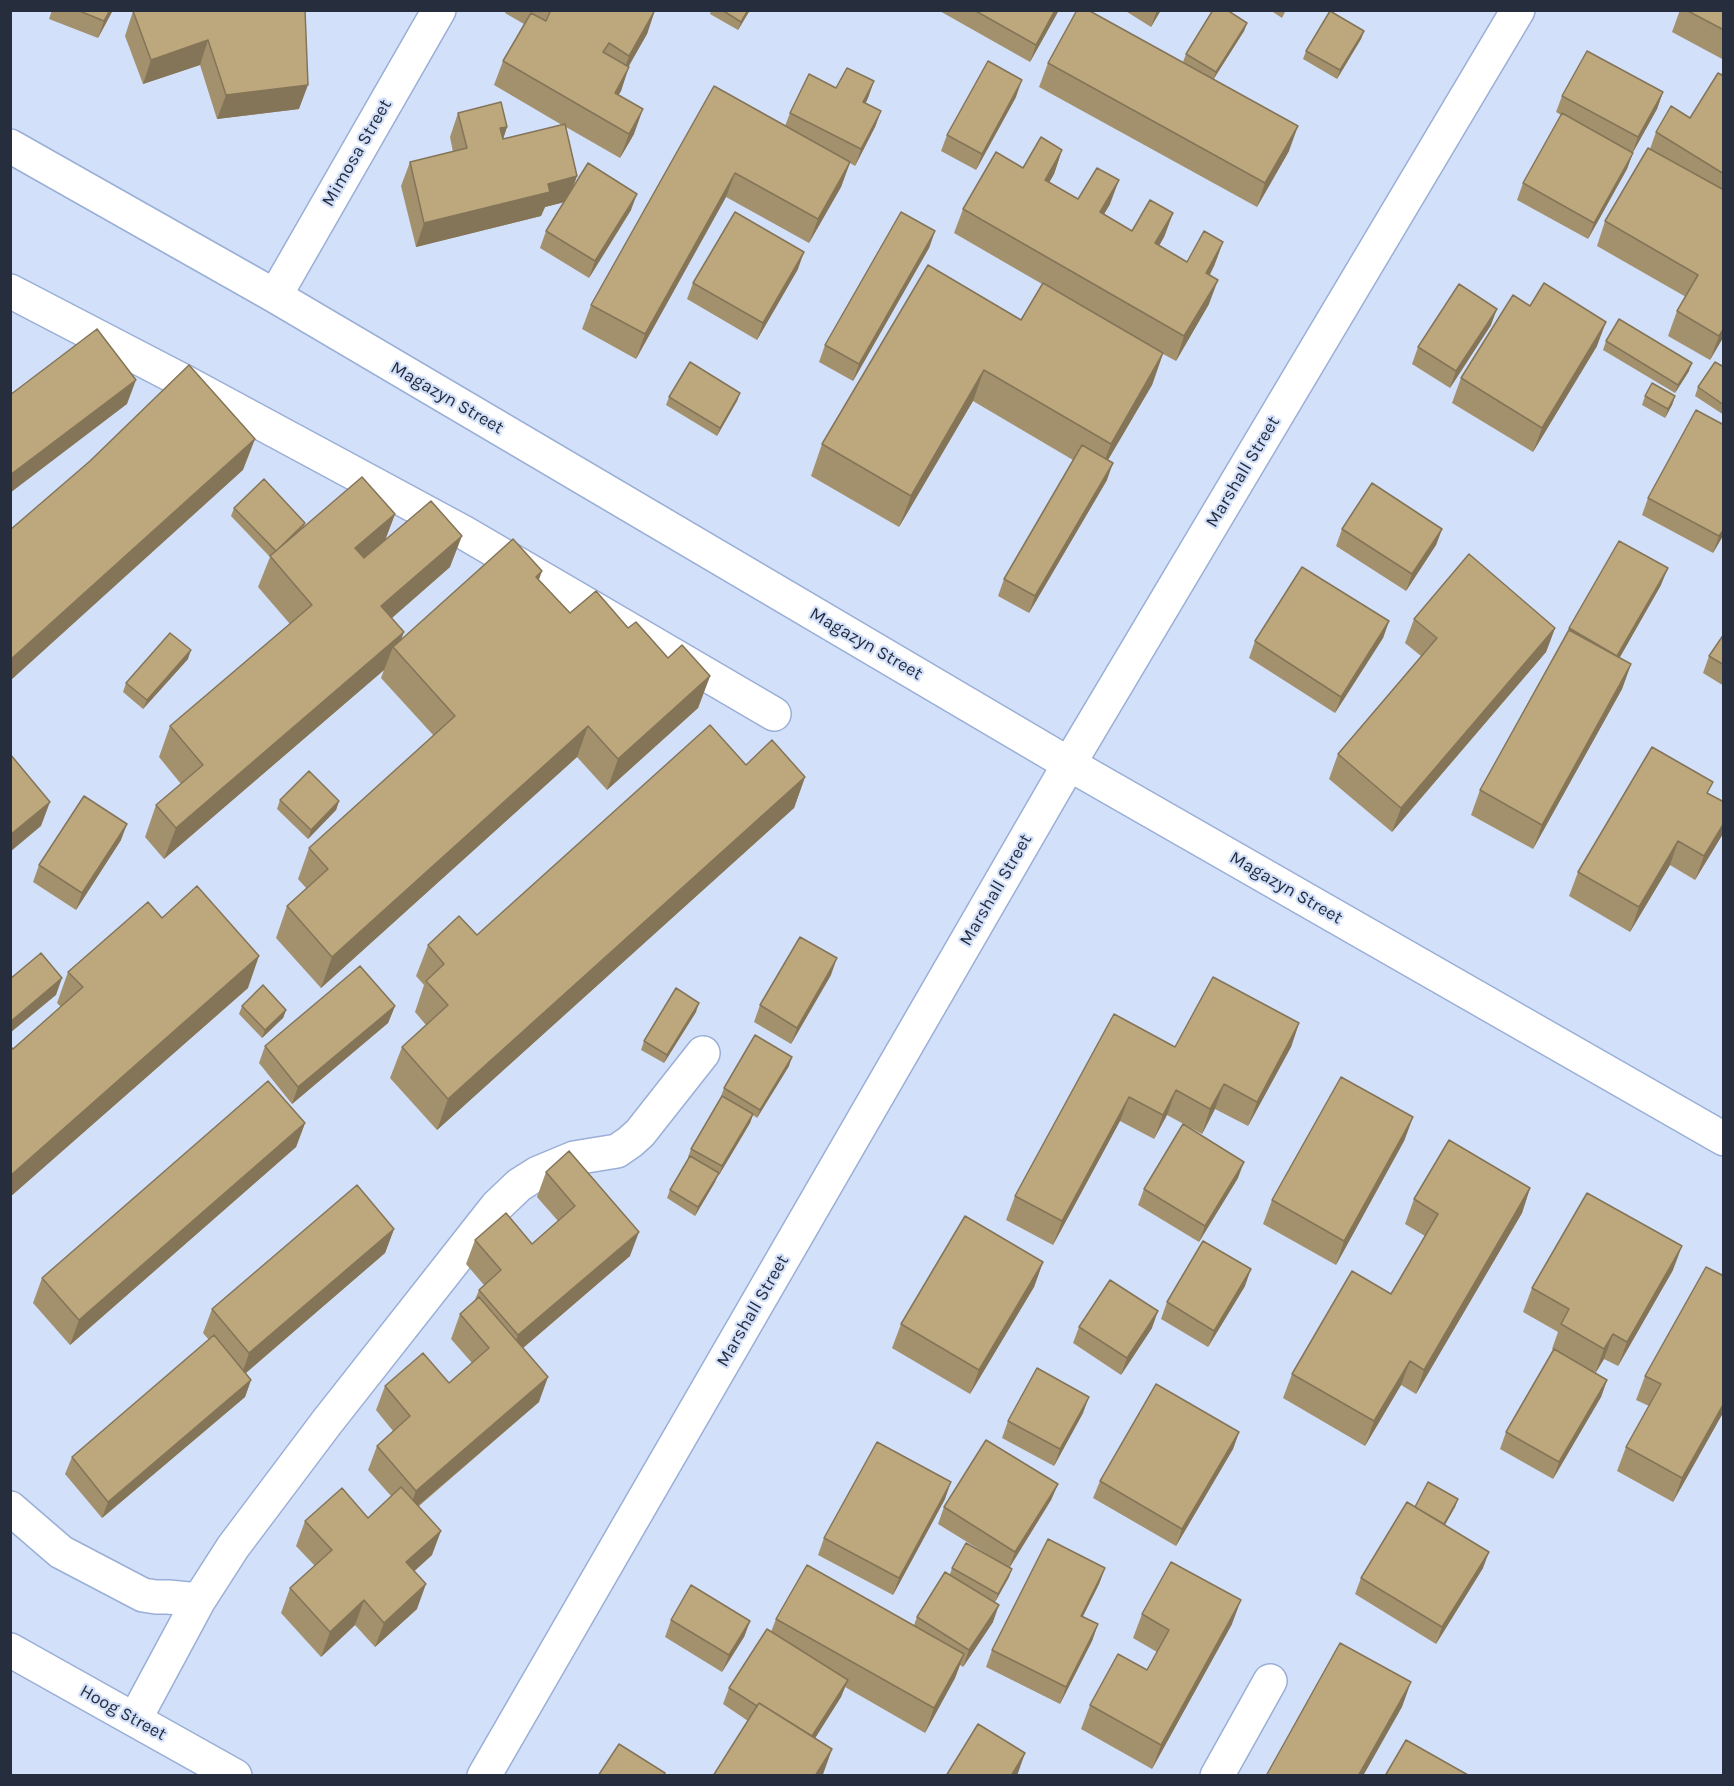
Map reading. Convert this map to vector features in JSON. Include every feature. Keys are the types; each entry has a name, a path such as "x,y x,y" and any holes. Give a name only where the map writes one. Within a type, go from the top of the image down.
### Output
{"street":[{"name":"Mimosa Street","path":"275,296 439,10"},
{"name":"Marshall Street","path":"484,1776 1069,764 1518,10"},
{"name":"Magazyn Street","path":"10,146 275,296 1069,764 1724,1139"},
{"path":"10,291 463,532 774,714"},
{"path":"135,1719 200,1600 233,1547 320,1431 497,1206 519,1185 538,1173 574,1158 616,1151 630,1142 640,1133 703,1053"},
{"path":"10,1508 61,1552 143,1595 156,1598 200,1600"},
{"name":"Hoog Street","path":"10,1650 236,1776"},
{"path":"1217,1776 1270,1681"}],"building":[{"path":"77,10 110,10 104,21"},
{"path":"305,10 308,85 226,95 208,40 151,60 133,11"},
{"path":"551,10 655,10 629,56 609,43 603,52 629,67 615,93 643,109 629,134 503,61 531,13 546,21"},
{"path":"722,10 748,10 741,22"},
{"path":"974,10 1055,10 1036,45"},
{"path":"1077,10 1088,10 1298,126 1265,183 1048,63"},
{"path":"1213,10 1227,10 1247,23 1216,72 1186,54"},
{"path":"1686,10 1724,10 1724,30"},
{"path":"1330,11 1364,31 1340,70 1306,51"},
{"path":"1587,51 1663,92 1638,137 1562,96"},
{"path":"988,61 1022,80 982,154 947,135"},
{"path":"847,68 874,81 863,102 881,111 861,149 790,113 809,74 836,88"},
{"path":"1718,73 1724,76 1724,174 1656,132 1671,106 1690,118"},
{"path":"714,86 850,162 818,219 735,173 645,334 591,305"},
{"path":"501,102 507,127 500,128 503,139 565,124 577,176 548,184 550,192 424,223 410,162 467,148 458,113"},
{"path":"1562,113 1633,153 1594,223 1523,183"},
{"path":"1041,137 1062,150 1045,180 1078,199 1097,168 1119,180 1100,212 1132,231 1150,200 1173,213 1155,243 1187,262 1204,231 1223,242 1206,273 1218,280 1184,336 963,209 996,152 1023,168"},
{"path":"1648,148 1724,190 1724,328 1719,336 1677,311 1698,275 1605,221"},
{"path":"588,163 637,194 595,261 546,231"},
{"path":"735,212 804,252 763,323 693,283"},
{"path":"901,212 935,231 859,364 825,345"},
{"path":"928,265 1021,320 1043,283 1163,353 1111,444 984,370 911,496 822,444"},
{"path":"1544,283 1606,322 1542,428 1461,378 1513,295 1530,306"},
{"path":"1459,284 1497,309 1456,371 1418,347"},
{"path":"1619,319 1692,363 1678,385 1606,341"},
{"path":"97,329 136,380 10,475 10,395"},
{"path":"690,362 740,393 720,428 669,397"},
{"path":"1715,362 1724,367 1724,405 1698,387"},
{"path":"189,365 255,439 10,660 10,530 90,461"},
{"path":"1652,383 1675,396 1668,409 1645,396"},
{"path":"1696,410 1724,425 1724,529 1719,536 1648,498"},
{"path":"1082,445 1113,463 1035,596 1004,579"},
{"path":"362,477 395,514 355,548 364,558 431,501 462,536 381,606 404,632 176,828 156,805 203,765 170,726 312,605 270,556"},
{"path":"264,479 305,523 276,551 234,508"},
{"path":"1372,483 1442,529 1412,574 1342,529"},
{"path":"513,539 542,571 536,577 570,613 596,591 628,628 636,622 668,658 682,645 710,676 618,759 588,726 332,957 287,906 328,869 309,848 455,716 393,647"},
{"path":"1619,541 1668,568 1617,656 1569,628"},
{"path":"1469,554 1555,628 1401,808 1338,754 1437,638 1414,619"},
{"path":"1302,567 1389,621 1341,697 1255,641"},
{"path":"1569,630 1631,664 1542,825 1480,790"},
{"path":"170,633 191,650 147,700 126,683"},
{"path":"1724,634 1724,665 1709,656"},
{"path":"710,725 746,765 772,740 805,777 448,1099 402,1047 448,1005 426,981 444,964 428,945 459,916 477,935"},
{"path":"1652,747 1713,782 1707,793 1724,802 1724,823 1704,856 1678,841 1639,907 1578,872"},
{"path":"10,754 50,802 10,835"},
{"path":"309,771 339,801 311,830 280,800"},
{"path":"84,796 127,824 82,893 39,865"},
{"path":"197,886 259,956 10,1176 10,1046 13,1049 83,987 68,972 148,902 162,918"},
{"path":"800,937 837,958 797,1028 760,1005"},
{"path":"41,953 62,978 10,1022 10,979"},
{"path":"360,966 395,1006 298,1087 265,1046"},
{"path":"1213,977 1299,1023 1257,1102 1224,1084 1210,1109 1176,1090 1163,1115 1129,1097 1062,1221 1015,1196 1114,1014 1175,1047"},
{"path":"263,985 286,1010 265,1030 242,1006"},
{"path":"676,988 699,1003 667,1055 644,1041"},
{"path":"755,1035 792,1057 760,1110 724,1088"},
{"path":"1341,1077 1413,1117 1344,1241 1272,1200"},
{"path":"268,1081 305,1123 79,1320 42,1278"},
{"path":"722,1096 753,1114 722,1166 691,1149"},
{"path":"1183,1124 1244,1162 1205,1226 1144,1189"},
{"path":"1449,1140 1530,1188 1424,1370 1410,1361 1374,1421 1292,1374 1352,1271 1391,1294 1438,1214 1414,1199"},
{"path":"569,1151 639,1232 518,1335 479,1290 501,1270 475,1240 506,1213 532,1244 575,1206 546,1172"},
{"path":"690,1156 719,1173 698,1207 670,1190"},
{"path":"357,1185 394,1229 249,1353 212,1309"},
{"path":"1587,1193 1682,1246 1627,1342 1613,1334 1604,1349 1561,1324 1569,1309 1532,1288"},
{"path":"965,1216 1043,1262 979,1370 901,1324"},
{"path":"1203,1241 1251,1269 1214,1331 1167,1302"},
{"path":"1706,1267 1724,1276 1724,1403 1682,1478 1626,1447 1661,1384 1645,1376"},
{"path":"1110,1280 1158,1311 1127,1358 1079,1327"},
{"path":"479,1297 548,1377 416,1491 377,1446 410,1416 385,1386 423,1353 449,1383 489,1348 460,1314"},
{"path":"214,1335 251,1380 108,1502 72,1457"},
{"path":"1554,1349 1607,1380 1559,1462 1506,1432"},
{"path":"1037,1368 1089,1397 1060,1449 1008,1421"},
{"path":"1156,1384 1239,1432 1182,1529 1100,1481"},
{"path":"986,1440 1058,1484 1015,1552 944,1507"},
{"path":"877,1442 951,1482 899,1578 824,1538"},
{"path":"1428,1482 1458,1499 1444,1524 1415,1507"},
{"path":"401,1487 441,1531 406,1562 426,1584 384,1623 364,1600 330,1632 290,1588 332,1550 305,1521 342,1488 368,1518"},
{"path":"1407,1502 1489,1552 1442,1627 1361,1578"},
{"path":"1048,1539 1105,1568 1081,1616 1098,1624 1066,1687 992,1650"},
{"path":"966,1543 1012,1569 998,1594 952,1568"},
{"path":"1171,1562 1241,1600 1161,1745 1090,1705 1118,1654 1147,1670 1169,1630 1142,1614"},
{"path":"807,1565 964,1654 934,1708 776,1619"},
{"path":"945,1572 999,1605 969,1650 917,1617"},
{"path":"691,1585 750,1621 729,1655 671,1620"},
{"path":"767,1629 848,1680 812,1736 759,1703 757,1706 729,1688"},
{"path":"1340,1643 1411,1682 1358,1776 1266,1776"},
{"path":"759,1703 832,1749 815,1776 713,1776"},
{"path":"978,1724 1025,1753 1011,1776 946,1776"},
{"path":"1406,1740 1468,1775 1385,1776"},
{"path":"619,1744 665,1773 663,1776 598,1776"}]}
